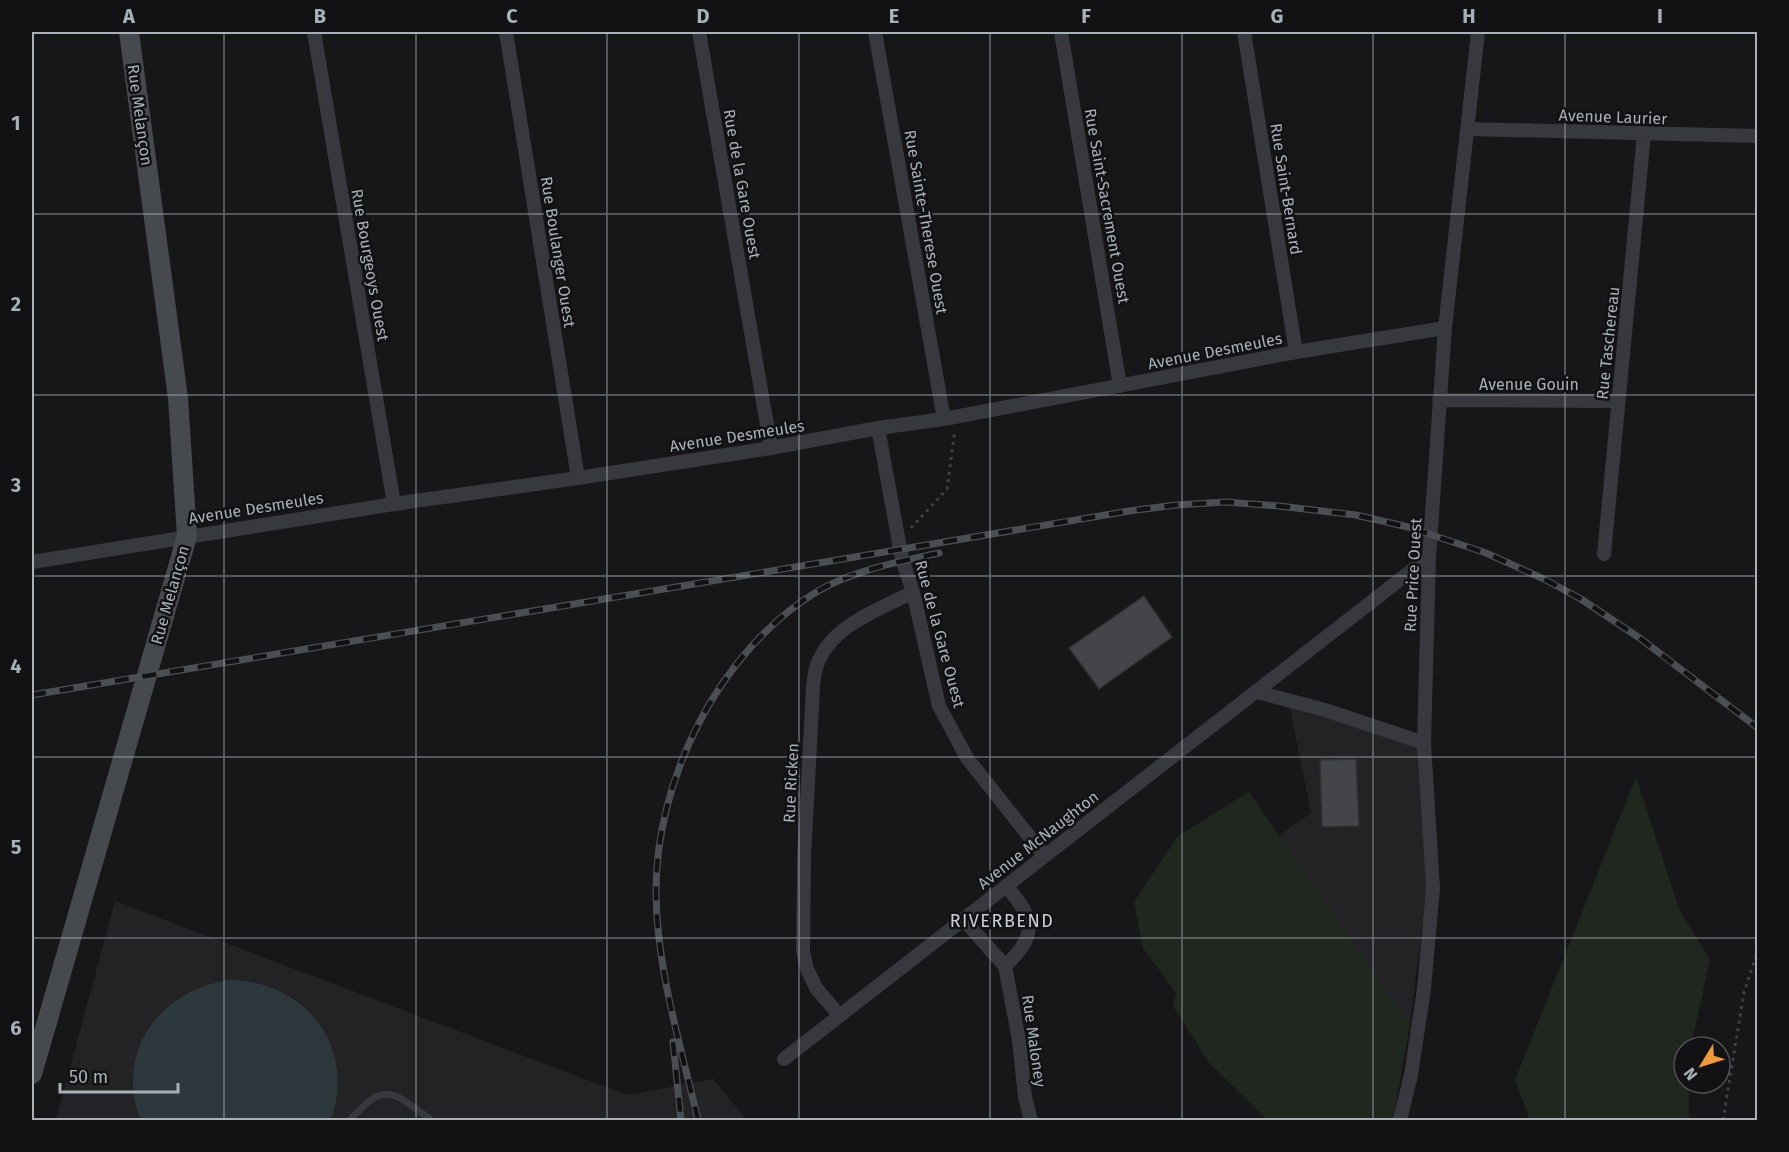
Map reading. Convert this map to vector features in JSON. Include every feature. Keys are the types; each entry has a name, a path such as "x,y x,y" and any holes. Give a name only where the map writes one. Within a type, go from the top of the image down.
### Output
{"street":[{"name":"Rue Melançon","path":"32,1074 187,536 178,398 129,32"},
{"name":"Rue Bourgeoys Ouest","path":"314,32 394,504"},
{"name":"Rue Boulanger Ouest","path":"506,32 578,478"},
{"name":"Rue de la Gare Ouest","path":"699,32 771,448"},
{"name":"Rue Sainte-Therese Ouest","path":"875,32 951,418"},
{"name":"Rue Saint-Sacrement Ouest","path":"1060,32 1120,386"},
{"name":"Rue Saint-Bernard","path":"1244,32 1296,352"},
{"name":"Rue Price Ouest","path":"1400,1120 1411,1075 1424,989 1433,888 1424,743 1430,557 1445,328 1478,32"},
{"name":"Avenue Laurier","path":"1467,129 1758,136"},
{"name":"Rue Taschereau","path":"1604,554 1644,134"},
{"name":"Avenue Desmeules","path":"32,562 394,504 771,448 878,428 951,418 1296,352 1445,328"},
{"name":"Avenue Gouin","path":"1439,400 1618,401"},
{"name":"Rue de la Gare Ouest","path":"878,428 898,542 913,592 939,706 967,758 1044,855"},
{"name":"Avenue McNaughton","path":"784,1059 1430,557"},
{"name":"Rue Ricken","path":"840,1016 816,988 807,969 803,951 804,858 813,688 817,664 829,643 845,628 913,592"},
{"path":"1257,692 1325,710 1424,743"},
{"path":"964,920 1005,966 1021,951 1030,934 1025,912 1006,886"},
{"name":"Rue Maloney","path":"1005,966 1019,1040 1025,1097 1031,1120"}],"lane":[{"path":"350,1120 366,1102 380,1093 394,1095 431,1120"}],"path":[{"path":"898,542 947,489 951,418"},
{"path":"1722,1120 1744,992 1758,950"}],"shaded area":[{"path":"1289,704 1419,748 1427,888 1410,1024 1279,835 1311,813"},
{"path":"1636,777 1680,911 1710,959 1694,1035 1672,1035 1672,1095 1689,1095 1689,1120 1530,1120 1515,1080"},
{"path":"1249,792 1410,1024 1393,1120 1268,1120 1210,1064 1173,1006 1176,993 1143,948 1134,902 1178,836"},
{"path":"115,901 627,1095 713,1079 747,1120 56,1120"},
{"path":"230,980 257,984 282,992 302,1006 319,1023 330,1044 337,1068 337,1093 331,1120 141,1120 134,1095 133,1071 139,1048 149,1028 164,1010 183,996 205,986"}],"building":[{"path":"1144,596 1172,637 1099,689 1069,648"},
{"path":"1356,759 1359,826 1322,827 1320,760"}],"railway":[{"path":"32,695 1129,511 1226,502 1356,515 1408,527 1486,553 1544,579 1581,599 1641,639 1758,728"},
{"path":"698,1120 665,980 657,923 656,894 659,851 667,807 681,764 700,722 723,683 751,647 783,616 818,591 846,577 939,553"},
{"path":"673,1042 681,1120"}],"district":[{"name":"RIVERBEND","path":"1002,921"}]}
